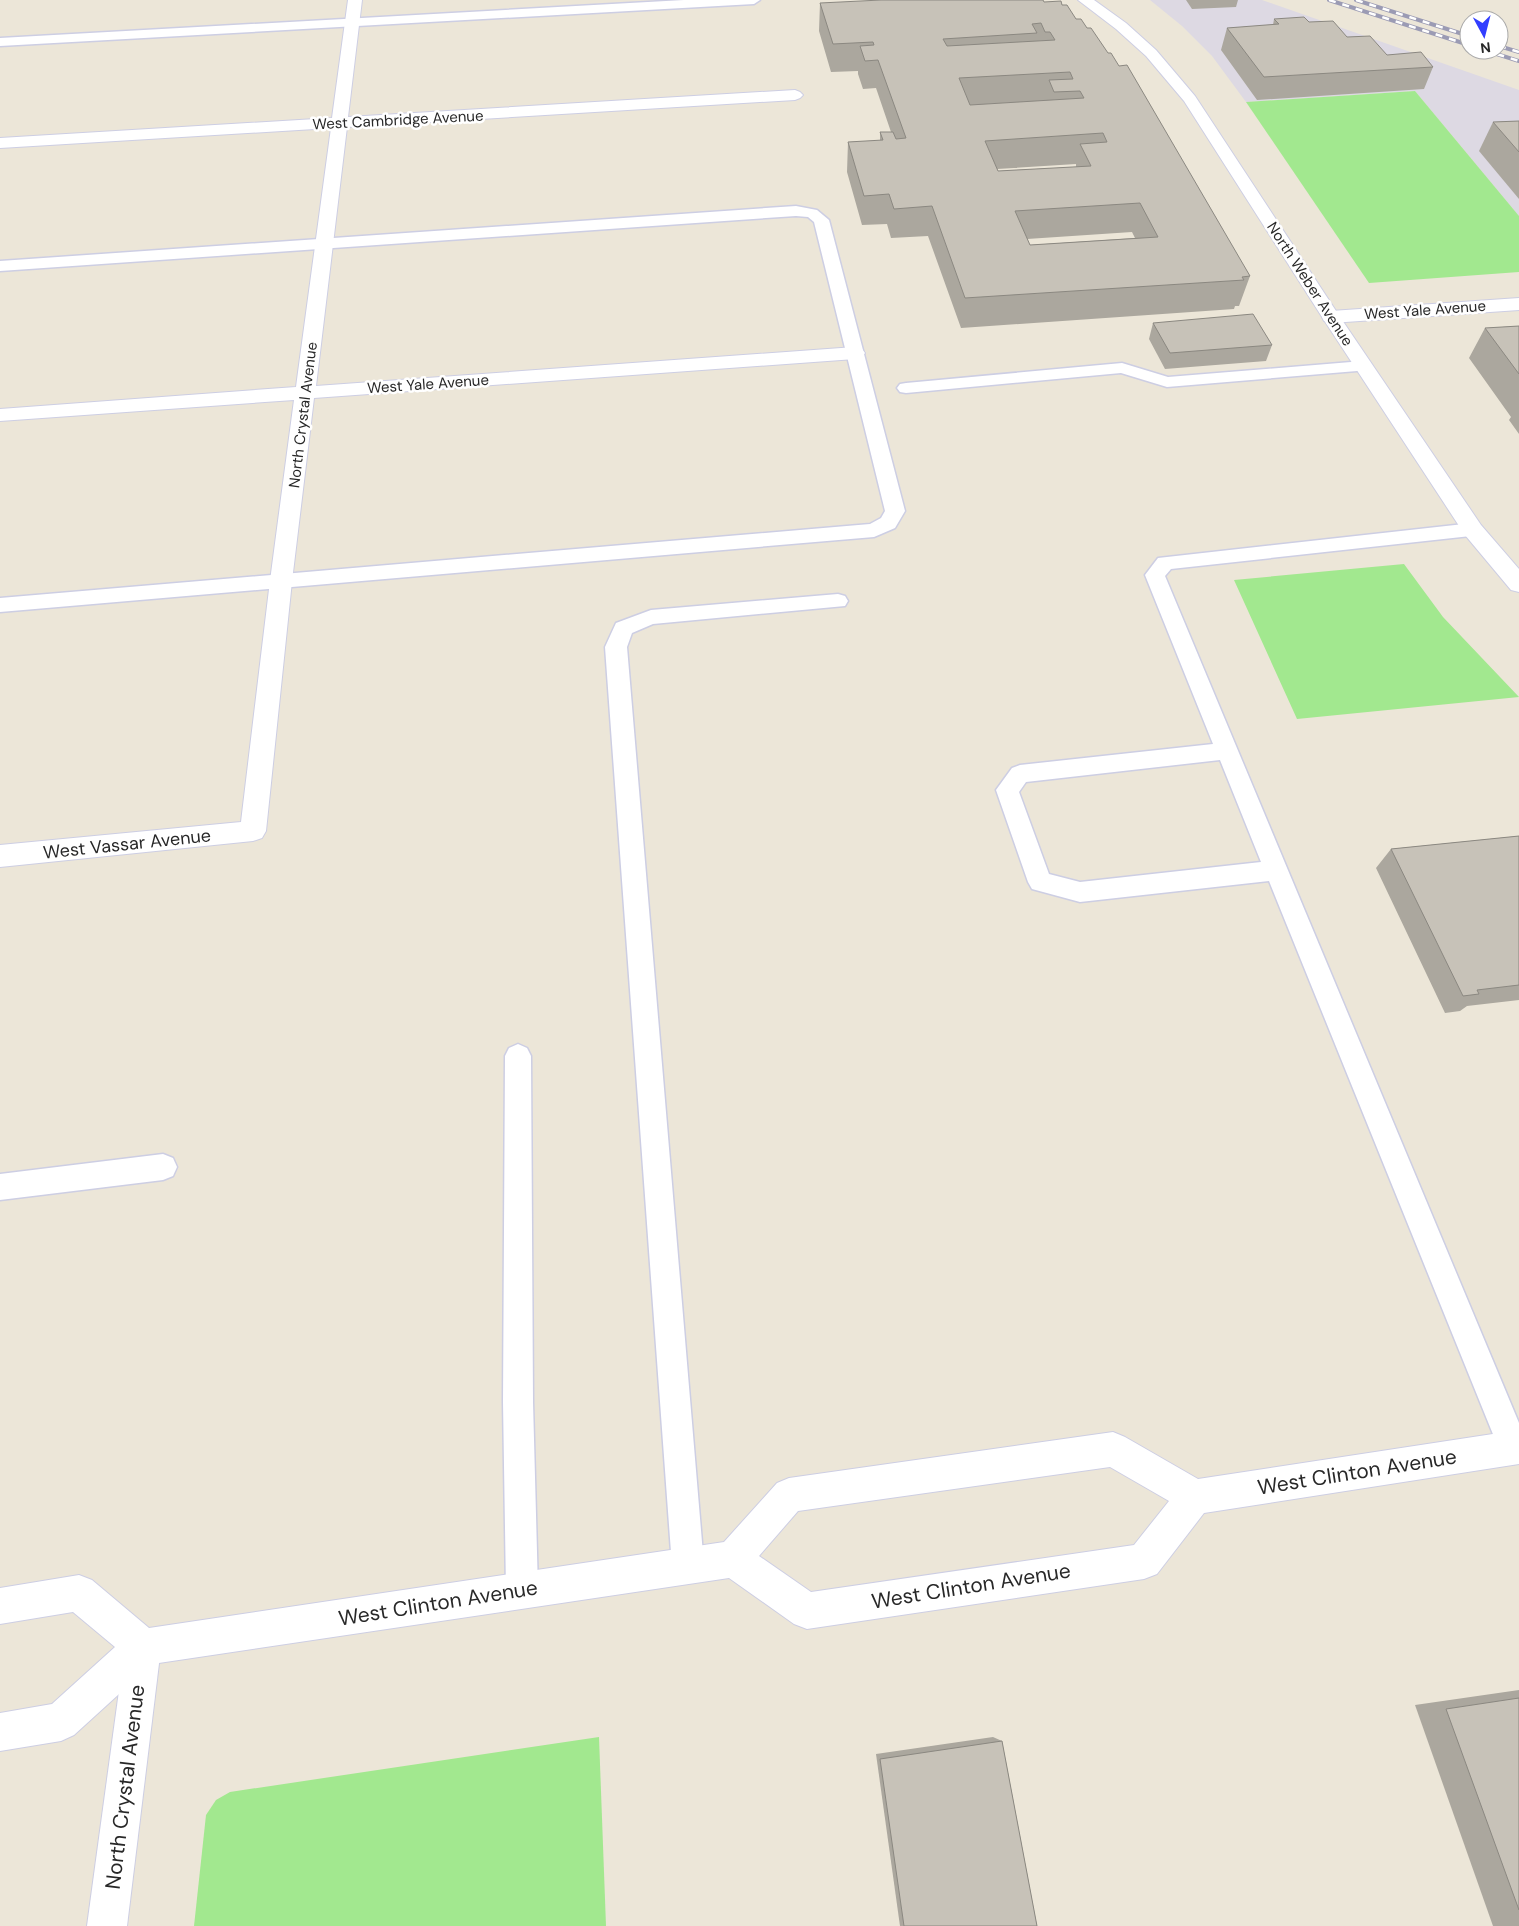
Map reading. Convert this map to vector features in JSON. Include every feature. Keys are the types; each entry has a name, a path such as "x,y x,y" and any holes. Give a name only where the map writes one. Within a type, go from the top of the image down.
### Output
{"street":[{"name":"North Crystal Avenue","path":"253,831 281,581 355,0"},
{"name":"North Weber Avenue","path":"1085,0 1121,26 1145,48 1190,98 1331,317 1473,530 1519,584"},
{"name":"West Cambridge Avenue","path":"0,143 340,124 795,95"},
{"name":"West Yale Avenue","path":"1331,317 1519,304"},
{"name":"West Yale Avenue","path":"0,415 855,353"},
{"name":"West Vassar Avenue","path":"0,856 253,831"},
{"name":"West Clinton Avenue","path":"143,1647 733,1559 807,1611 1144,1561 1194,1497 1516,1448"},
{"path":"733,1559 789,1495 1113,1449 1194,1497"},
{"path":"0,1606 79,1593 143,1647 61,1722 0,1732"},
{"name":"North Crystal Avenue","path":"108,1926 143,1647"}],"lane":[{"path":"0,42 754,0"},
{"path":"0,266 796,211 812,213 821,220 895,511 888,522 874,530 0,605"},
{"path":"906,388 1122,368 1167,382 1364,366"},
{"path":"1473,530 1165,563 1155,575 1516,1448"},
{"path":"688,1566 616,647 623,628 651,617 838,601"},
{"path":"1227,751 1020,774 1007,790 1040,882 1080,892 1276,870"},
{"path":"518,1056 518,1402 522,1590"},
{"path":"0,1186 163,1167"}],"shaded area":[{"path":"1150,0 1262,0 1519,90 1519,216 1415,91 1246,102 1212,56 1182,26"}],"green space":[{"path":"1415,91 1519,216 1519,272 1369,283 1246,102"},
{"path":"1404,564 1443,617 1519,697 1297,719 1234,580"},
{"path":"599,1737 606,1926 194,1926 206,1815 216,1800 230,1792"}],"building":[{"path":"881,0 1061,1 1062,5 1067,5 1076,19 1081,19 1087,28 1091,28 1119,66 1127,65 1250,276 1242,277 1244,280 965,298 932,206 894,209 889,194 864,196 848,142 883,140 880,132 893,132 896,139 906,138 878,60 865,61 860,46 874,45 873,42 833,44 820,3","holes":["1041,23 1045,32 1050,32 1055,40 947,46 943,39 1037,33 1032,24","1070,72 1073,79 1049,80 1054,92 1080,91 1084,98 970,105 959,78","1103,133 1107,142 1080,144 1091,166 998,171 985,141","1140,203 1158,237 1030,245 1015,211"]},
{"path":"1304,17 1309,22 1333,21 1347,37 1370,36 1387,55 1421,52 1433,67 1264,77 1227,28 1279,24 1274,19"},
{"path":"1519,121 1519,152 1493,122"},
{"path":"1253,314 1272,345 1170,353 1153,323"},
{"path":"1519,326 1519,374 1485,328"},
{"path":"1519,836 1519,985 1477,990 1479,994 1463,996 1391,849"},
{"path":"1519,1698 1519,1910 1446,1709"},
{"path":"1002,1741 1037,1926 904,1926 880,1759"}],"railway":[{"path":"1329,0 1459,42"},
{"path":"1356,0 1459,33"},
{"path":"1509,49 1519,52"},
{"path":"1509,58 1519,61"}]}
